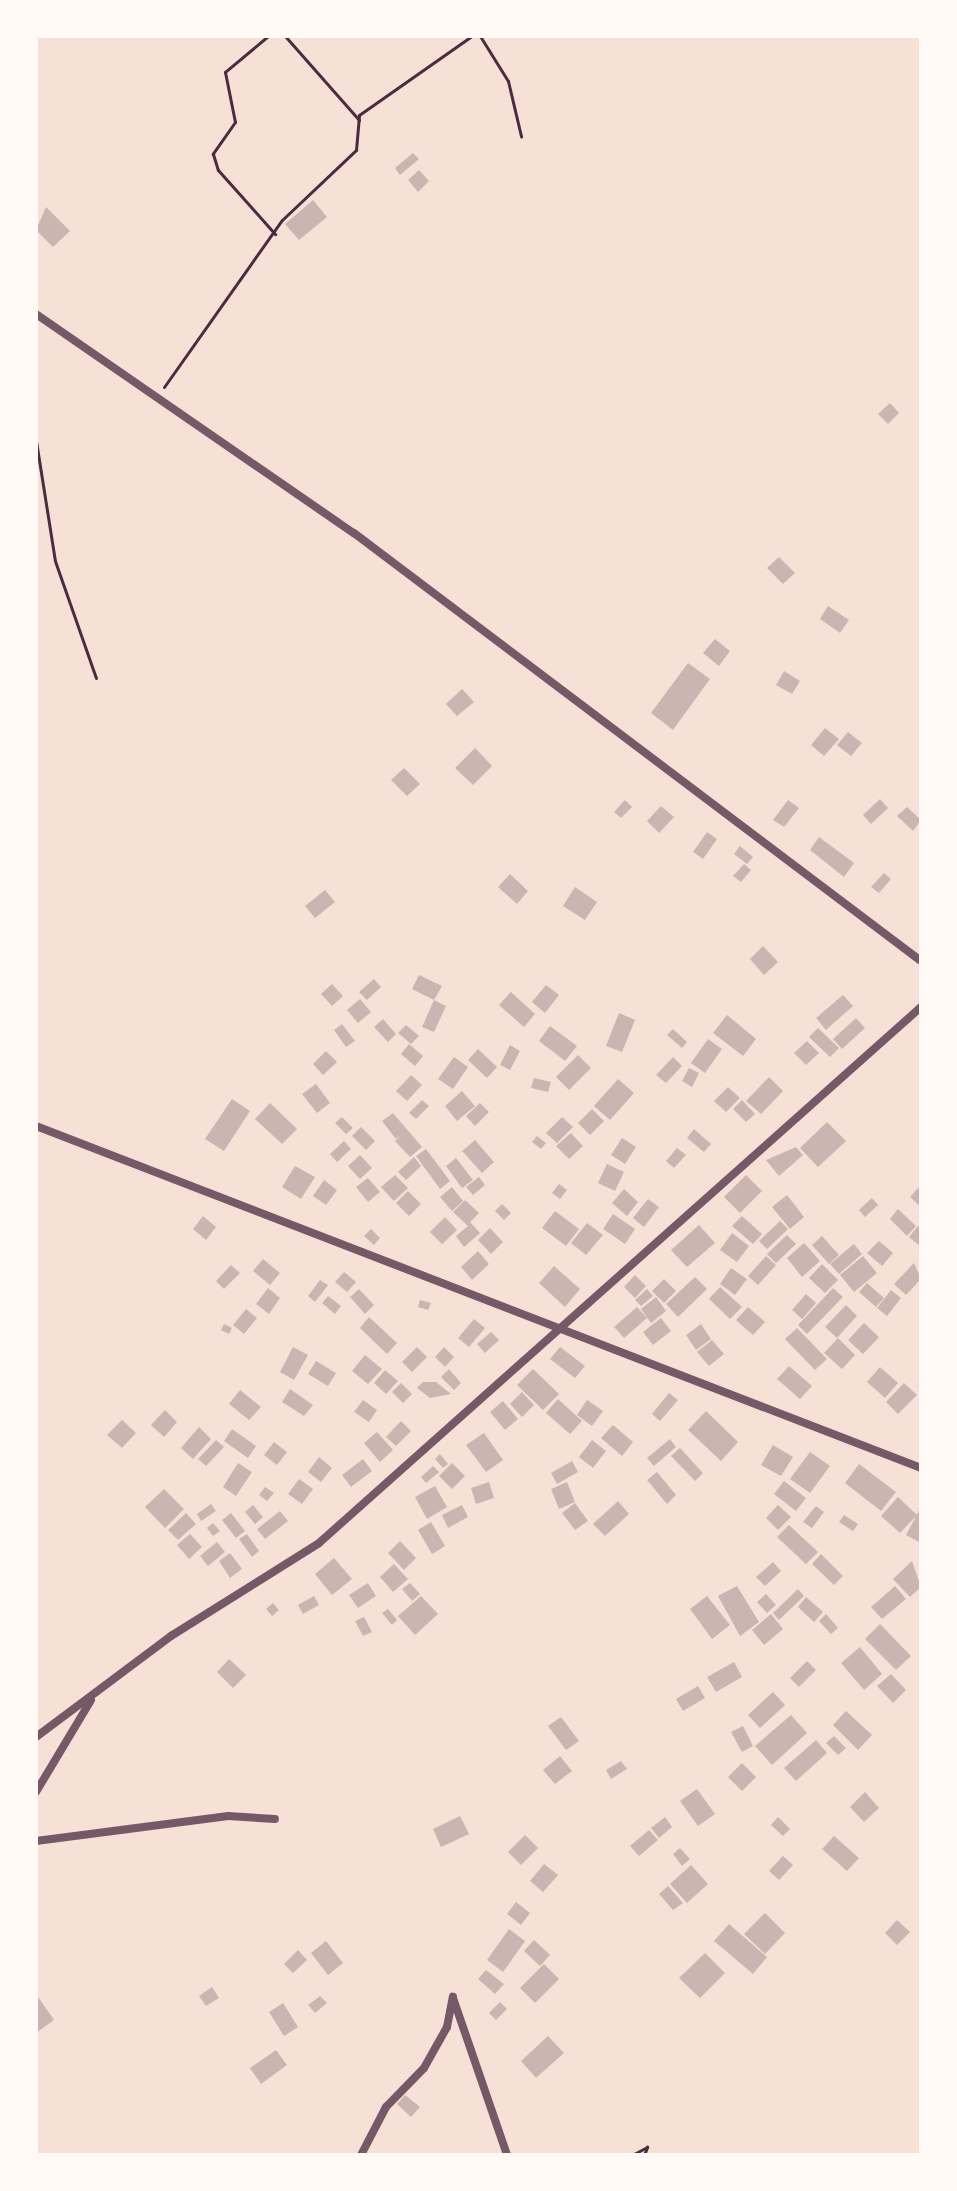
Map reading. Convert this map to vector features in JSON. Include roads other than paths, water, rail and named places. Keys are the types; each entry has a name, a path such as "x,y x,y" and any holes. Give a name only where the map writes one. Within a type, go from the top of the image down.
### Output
{"street":[{"path":"36,314 354,533 921,961"},
{"path":"36,1737 171,1636 319,1543 564,1332 921,1007"},
{"path":"36,1126 921,1468"},
{"path":"36,1792 93,1696"},
{"path":"36,1841 228,1816 275,1819"},
{"path":"361,2155 386,2107 424,2068 447,2027 453,1997 507,2155"}]}
